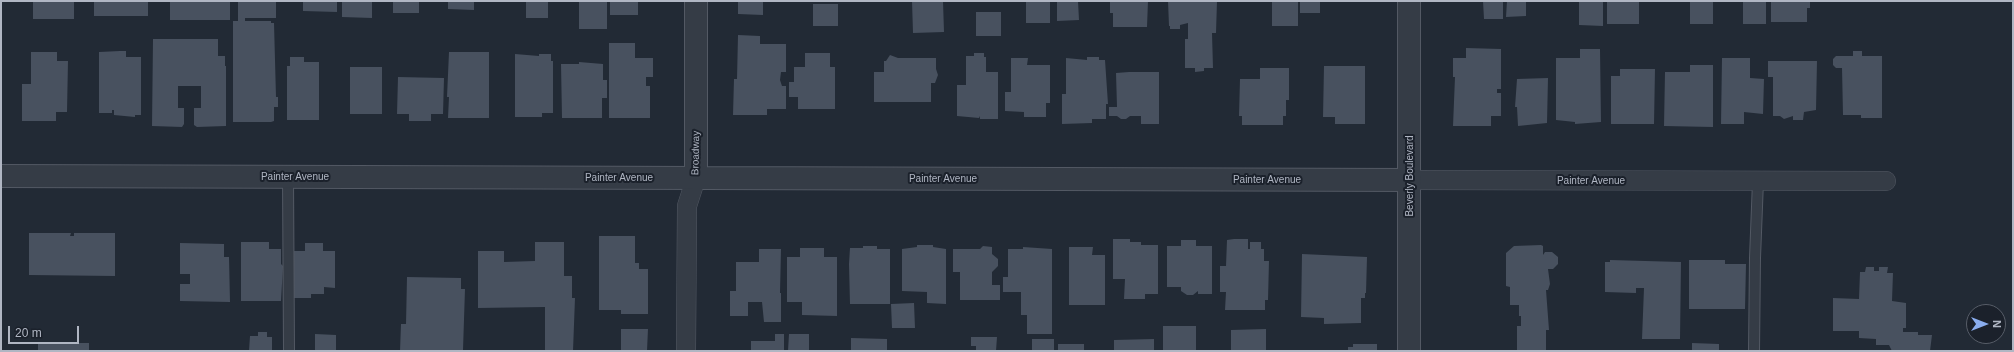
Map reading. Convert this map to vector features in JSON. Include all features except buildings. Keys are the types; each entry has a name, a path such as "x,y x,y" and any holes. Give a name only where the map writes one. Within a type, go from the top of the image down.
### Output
{"street":[{"name":"Broadway","path":"686,351 686,206 696,178 696,1"},
{"name":"Beverly Boulevard","path":"1409,1 1409,351"},
{"name":"Painter Avenue","path":"1,176 1886,181"}],"lane":[{"path":"288,176 289,351"},
{"path":"1754,351 1758,181"}]}
